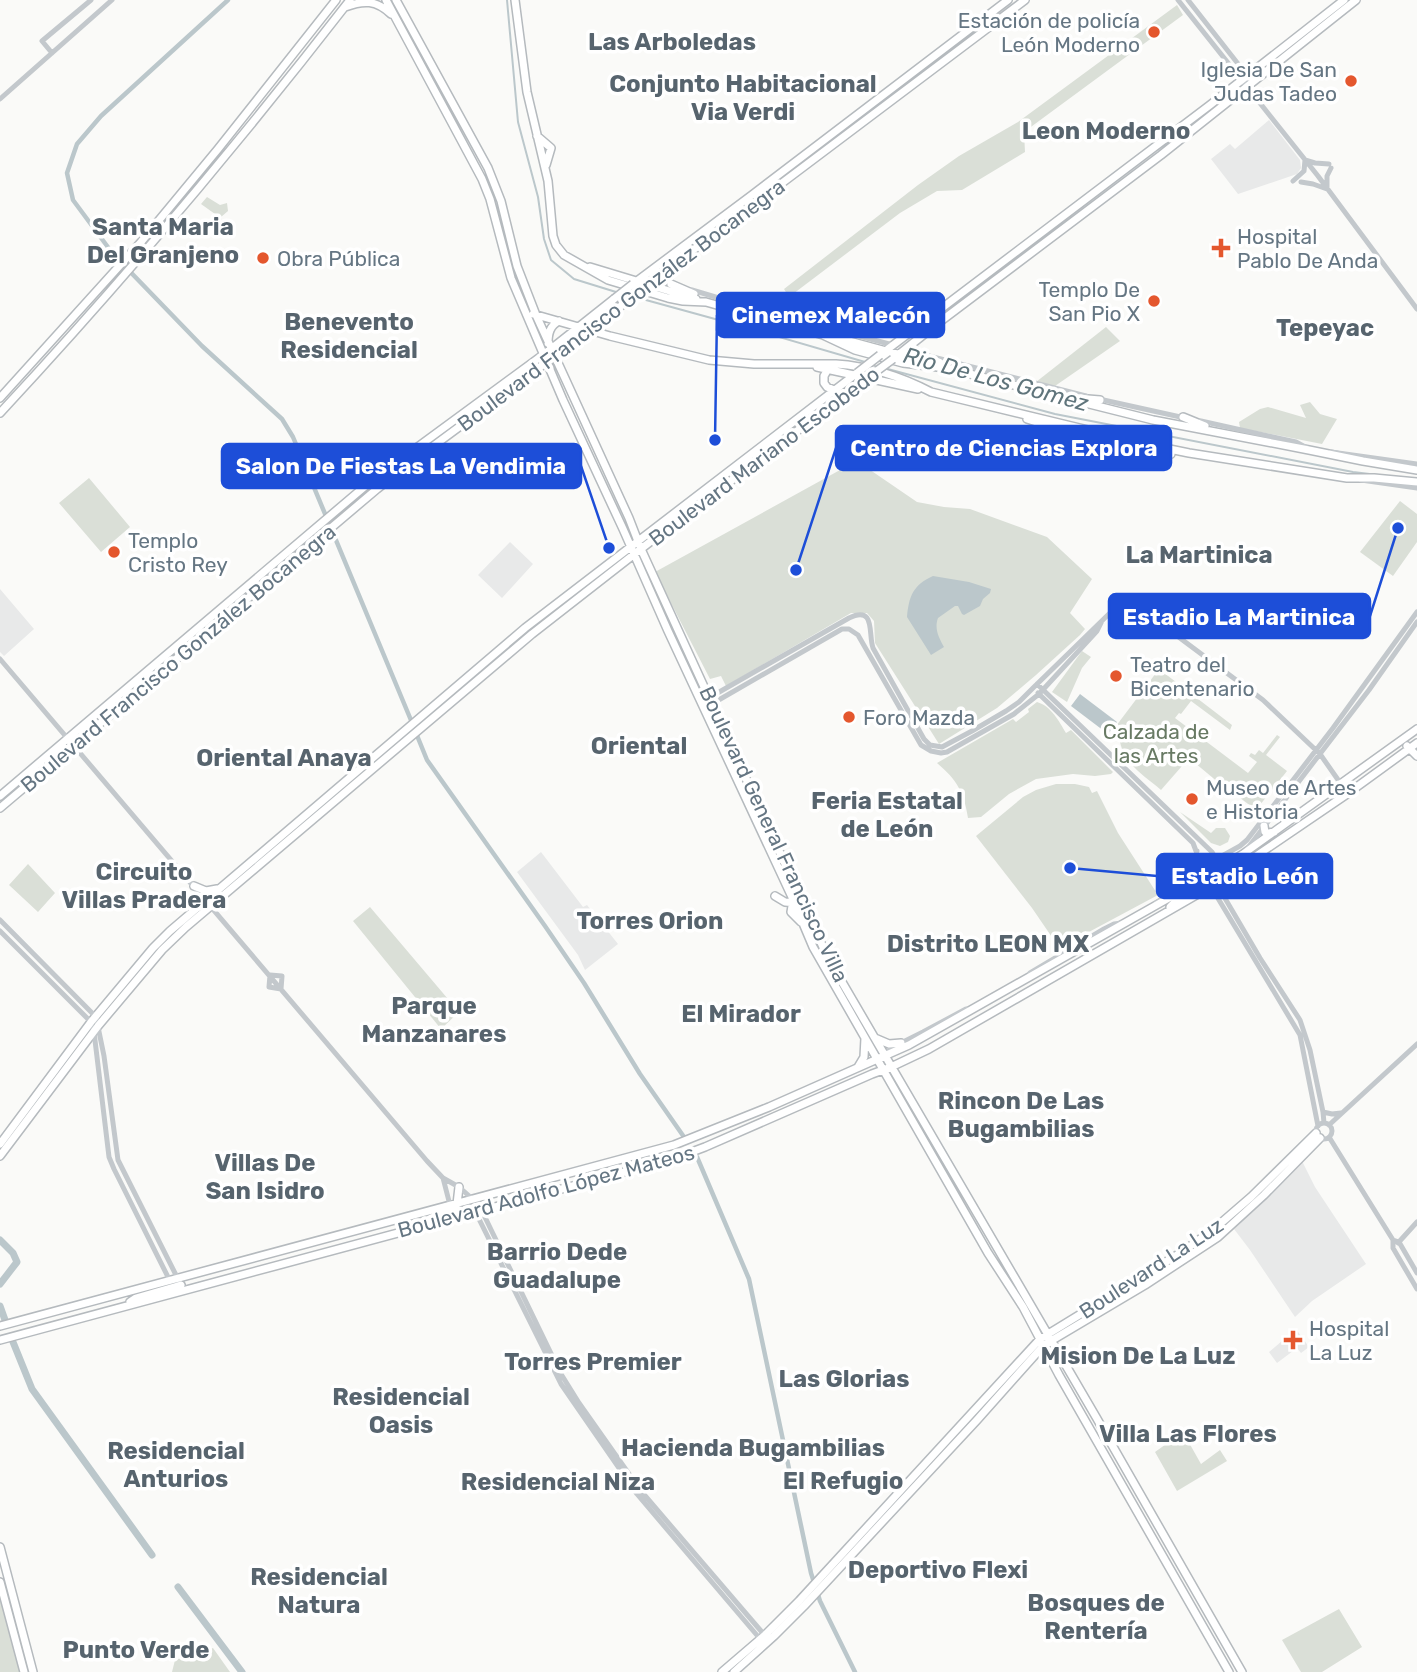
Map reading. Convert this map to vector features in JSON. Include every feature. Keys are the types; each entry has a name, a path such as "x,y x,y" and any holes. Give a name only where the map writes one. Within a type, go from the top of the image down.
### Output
{"main road":[{"path":"0,413 134,265 210,176 350,0"},
{"name":"Boulevard General Francisco Villa","path":"386,0 482,179 515,288 629,518 823,948 869,1037"},
{"path":"515,0 527,92 551,200 553,236 560,251 602,277 676,300 706,302"},
{"name":"Boulevard Francisco González Bocanegra","path":"0,796 71,742 331,527 637,280 1008,0"},
{"name":"Boulevard Francisco González Bocanegra","path":"0,808 71,742 385,470 625,303 1025,0"},
{"name":"Boulevard Mariano Escobedo","path":"208,903 290,841 532,634 641,548 871,378 929,329 1161,155 1245,81 1344,0"},
{"name":"Boulevard Mariano Escobedo","path":"0,1144 95,1024 221,888 525,628 892,345 1356,0"},
{"path":"0,398 127,258 218,149 335,1"},
{"path":"344,7 370,2 394,16"},
{"name":"Boulevard General Francisco Villa","path":"397,2 488,167 501,201 517,266 563,400 795,904 791,912 805,926 813,947 887,1068 910,1098 989,1235 1045,1340 1051,1360 1229,1672"},
{"path":"976,24 982,32"},
{"path":"573,261 603,271 611,269 631,275 646,286 668,286"},
{"path":"661,274 660,282 706,302 895,357 1153,420 1363,461 1415,466"},
{"path":"515,288 526,307 536,315 610,336 709,360 852,366 909,381 931,392"},
{"path":"547,355 550,330 559,321"},
{"path":"923,322 929,329"},
{"path":"823,335 855,350 903,363 946,368"},
{"path":"905,336 914,343 916,355 939,362 946,368"},
{"path":"788,365 856,374 1189,453 1347,478 1417,482"},
{"path":"832,370 842,378 837,389 827,387 824,383 824,376 832,370"},
{"path":"1035,391 1100,400"},
{"path":"997,407 1060,432"},
{"path":"1183,417 1200,425 1233,432 1242,437"},
{"path":"763,446 764,456"},
{"path":"1151,455 1189,453"},
{"path":"629,518 641,528 656,527"},
{"path":"620,555 626,535"},
{"path":"648,564 649,552 655,538"},
{"name":"Boulevard Adolfo López Mateos","path":"0,1326 416,1227 453,1210 677,1157 705,1147 912,1057 1170,911 1417,729"},
{"path":"1404,739 1414,746 1417,756"},
{"name":"Boulevard Adolfo López Mateos","path":"2,1339 128,1305 304,1243 477,1206 507,1191 684,1142 761,1111 909,1045 1166,899 1213,879 1347,794 1414,746"},
{"path":"1265,826 1265,832 1275,832"},
{"path":"1213,879 1226,871"},
{"path":"194,887 210,891 221,888"},
{"path":"775,896 782,901 801,903 810,916"},
{"path":"1104,949 1102,943 1148,915 1166,899"},
{"path":"813,947 823,948"},
{"name":"Boulevard Mariano Escobedo","path":"0,1156 95,1024"},
{"path":"858,1068 869,1037 889,1044 901,1043"},
{"path":"910,1098 899,1070 902,1063 912,1057"},
{"name":"Boulevard General Francisco Villa","path":"887,1068 890,1081 988,1253 1038,1327"},
{"path":"872,1074 890,1081"},
{"path":"827,1094 835,1085 836,1077"},
{"path":"740,1126 761,1111"},
{"name":"Boulevard La Luz","path":"815,1591 819,1579 1045,1340 1145,1285 1217,1237 1259,1200 1321,1129"},
{"path":"453,1210 459,1187"},
{"path":"956,1195 963,1197 979,1226 989,1235"},
{"path":"1029,1317 1069,1371"},
{"path":"1051,1360 1027,1357 1038,1327 1061,1330 1057,1350"},
{"name":"Boulevard General Francisco Villa","path":"1045,1340 1057,1350 1242,1672"},
{"name":"Boulevard La Luz","path":"734,1672 977,1420 1027,1357"},
{"path":"1116,1473 1125,1476 1132,1489 1139,1494"},
{"path":"0,1547 33,1672"},
{"path":"0,1581 24,1672"},
{"path":"1183,1591 1188,1594 1208,1627 1217,1627"},
{"name":"Boulevard La Luz","path":"722,1672 764,1641"}],"street":[{"path":"52,53 42,41 91,0"},
{"path":"0,99 113,0"},
{"path":"1178,0 1245,81 1417,309"},
{"path":"1188,0 1245,81"},
{"path":"1190,16 1196,10"},
{"path":"1306,160 1330,166 1327,189"},
{"path":"1293,181 1304,171 1306,160"},
{"path":"1301,182 1327,189"},
{"path":"673,265 666,277 668,286 892,345"},
{"path":"914,343 924,354 1100,400 1296,442 1309,450"},
{"path":"1347,478 1417,488"},
{"path":"778,662 854,615 865,617 870,624 871,643 888,675 924,738 930,745 938,747 946,745 1019,702 1114,609 1132,605 1259,697 1318,752 1341,784"},
{"path":"1226,871 1243,855 1265,826 1417,612"},
{"path":"702,705 778,662 842,629 849,629 861,639 921,744 936,753 947,752 1014,714 1041,691 1097,631 1103,620"},
{"path":"1148,911 1202,867 1240,846 1247,839 1369,690 1417,622"},
{"path":"0,659 419,1152 443,1178 459,1187 477,1206 577,1404 637,1494 764,1641"},
{"path":"1035,686 1212,852 1216,859 1213,879"},
{"path":"1041,691 1193,843 1202,867 1213,879 1242,933 1287,997 1303,1033 1323,1112 1321,1129"},
{"path":"1187,881 1197,851"},
{"path":"0,920 95,1024 118,1160 177,1286"},
{"path":"881,1057 891,1048 940,1024 1104,929 1127,922"},
{"path":"0,931 95,1024 99,1086 111,1162 162,1266 177,1286"},
{"path":"1303,1033 1321,1129 1325,1139 1329,1137"},
{"path":"1321,1129 1417,1044"},
{"path":"1323,1112 1341,1113"},
{"path":"1321,1129 1332,1129 1329,1137"},
{"path":"1329,1137 1417,1273"},
{"path":"111,1162 118,1160"},
{"path":"443,1178 453,1210"},
{"path":"1417,1222 1396,1241 1393,1248 1417,1289"}],"shaded area":[{"path":"1269,120 1300,160 1301,168 1297,174 1238,194 1211,159 1230,144 1235,149"},
{"path":"510,542 533,564 502,598 478,575"},
{"path":"933,576 991,589 980,606 964,615 958,606 955,606 938,618 937,630 944,647 931,655 907,617 913,592"},
{"path":"0,589 34,629 4,656 0,652"},
{"path":"1080,694 1117,722 1108,734 1071,706"},
{"path":"541,852 583,907 587,905 618,944 585,970 578,955 517,872"},
{"path":"1302,1161 1315,1187 1366,1264 1312,1301 1295,1317 1234,1229"},
{"name":"Hospital La Luz","path":"1296,1329 1309,1347 1301,1353 1297,1348 1277,1363 1269,1352"}],"green space":[{"path":"1177,5 1183,15 1024,132 1025,152 962,190 937,191 900,213 789,297 784,289 918,185 959,156 1018,122"},
{"path":"207,197 220,205 227,203 228,211 221,217 227,231 202,235 194,229 202,224 206,227 213,226 215,214 201,204"},
{"path":"1106,327 1120,341 1055,386 1036,382"},
{"path":"1310,402 1320,414 1337,419 1322,444 1240,428 1239,422 1268,407 1306,418 1300,405"},
{"path":"860,463 917,502 970,509 1047,537 1092,579 1070,613 1085,629 1080,635 997,708 939,744 875,643 874,621 867,613 851,613 726,686 721,676 710,679 655,572 840,470"},
{"path":"89,478 130,527 101,552 59,503"},
{"path":"1400,501 1417,514 1417,542 1393,576 1360,552"},
{"path":"1082,651 1091,657 1082,668 1067,702 1052,692"},
{"name":"Calzada de las Artes","path":"1159,669 1232,725 1230,730 1191,701 1175,718 1248,773 1257,762 1249,756 1251,753 1255,755 1259,750 1263,753 1277,735 1280,737 1266,755 1287,771 1256,810 1235,794 1230,796 1224,786 1217,788 1214,784 1219,783 1189,758 1161,790 1131,764 1120,742 1110,734"},
{"path":"1037,702 1050,710 1066,733 1071,730 1113,772 1095,776 1073,774 1036,779 1009,794 981,817 968,818 959,787 937,763 1013,719 1016,722"},
{"path":"1056,784 1075,784 1089,787 1092,793 1097,791 1118,833 1158,895 1058,946 976,836 1023,797"},
{"path":"1180,812 1211,833 1216,828 1225,828 1230,836 1228,842 1220,846 1211,843"},
{"path":"28,864 55,893 38,912 9,885"},
{"name":"Parque Manzanares","path":"370,907 459,1012 441,1029 353,921"},
{"path":"1183,1432 1201,1464 1220,1450 1227,1461 1177,1491 1155,1452"},
{"path":"0,1588 23,1672 0,1672"},
{"path":"1339,1609 1362,1647 1322,1672 1301,1672 1282,1640"},
{"path":"213,1648 230,1672 172,1672 175,1660"}],"waterway":[{"path":"228,0 101,116 77,144 67,173 73,200 113,254 202,346 282,419 293,437 413,725"},
{"name":"Rio De Los Gomez","path":"507,0 518,122 551,260 574,279 616,292"},
{"name":"Rio De Los Gomez","path":"635,297 865,362"},
{"name":"Rio De Los Gomez","path":"884,368 1055,414 1378,475"},
{"path":"416,733 427,760 584,983 640,1074 684,1137"},
{"path":"697,1157 749,1279 811,1573 820,1601 855,1672"},
{"path":"0,1240 13,1253 17,1262 0,1284"},
{"path":"0,1306 5,1320"},
{"path":"13,1342 32,1389 152,1555"},
{"path":"178,1587 242,1672"}],"place":[{"name":"Estación de policía León Moderno","path":"1154,32"},
{"name":"Iglesia De San Judas Tadeo","path":"1351,81"},
{"name":"Hospital Pablo De Anda","path":"1221,248"},
{"name":"Obra Pública","path":"263,258"},
{"name":"Templo De San Pio X","path":"1154,301"},
{"name":"Cinemex Malecón","path":"715,440"},
{"name":"Estadio La Martinica","path":"1398,528"},
{"name":"Salon De Fiestas La Vendimia","path":"609,548"},
{"name":"Templo Cristo Rey","path":"114,552"},
{"name":"Centro de Ciencias Explora","path":"796,570"},
{"name":"Teatro del Bicentenario","path":"1116,676"},
{"name":"Foro Mazda","path":"849,717"},
{"name":"Museo de Artes e Historia","path":"1192,799"},
{"name":"Estadio León","path":"1070,868"},
{"name":"Hospital La Luz","path":"1293,1340"}],"district":[{"name":"Las Arboledas","path":"672,42"},
{"name":"Conjunto Habitacional Via Verdi","path":"743,98"},
{"name":"Leon Moderno","path":"1106,131"},
{"name":"Santa Maria Del Granjeno","path":"163,241"},
{"name":"Tepeyac","path":"1325,328"},
{"name":"Benevento Residencial","path":"349,336"},
{"name":"La Martinica","path":"1199,555"},
{"name":"Oriental","path":"639,746"},
{"name":"Oriental Anaya","path":"284,758"},
{"name":"Feria Estatal de León","path":"887,815"},
{"name":"Circuito Villas Pradera","path":"144,886"},
{"name":"Torres Orion","path":"650,921"},
{"name":"Distrito LEON MX","path":"988,944"},
{"name":"El Mirador","path":"741,1014"},
{"name":"Parque Manzanares","path":"434,1020"},
{"name":"Rincon De Las Bugambilias","path":"1021,1115"},
{"name":"Villas De San Isidro","path":"265,1177"},
{"name":"Barrio Dede Guadalupe","path":"557,1266"},
{"name":"Mision De La Luz","path":"1138,1356"},
{"name":"Torres Premier","path":"593,1362"},
{"name":"Las Glorias","path":"844,1379"},
{"name":"Residencial Oasis","path":"401,1411"},
{"name":"Villa Las Flores","path":"1188,1434"},
{"name":"Hacienda Bugambilias","path":"753,1448"},
{"name":"Residencial Anturios","path":"176,1465"},
{"name":"El Refugio","path":"843,1481"},
{"name":"Residencial Niza","path":"558,1482"},
{"name":"Deportivo Flexi","path":"938,1570"},
{"name":"Residencial Natura","path":"319,1591"},
{"name":"Bosques de Rentería","path":"1096,1617"},
{"name":"Punto Verde","path":"136,1650"}]}
